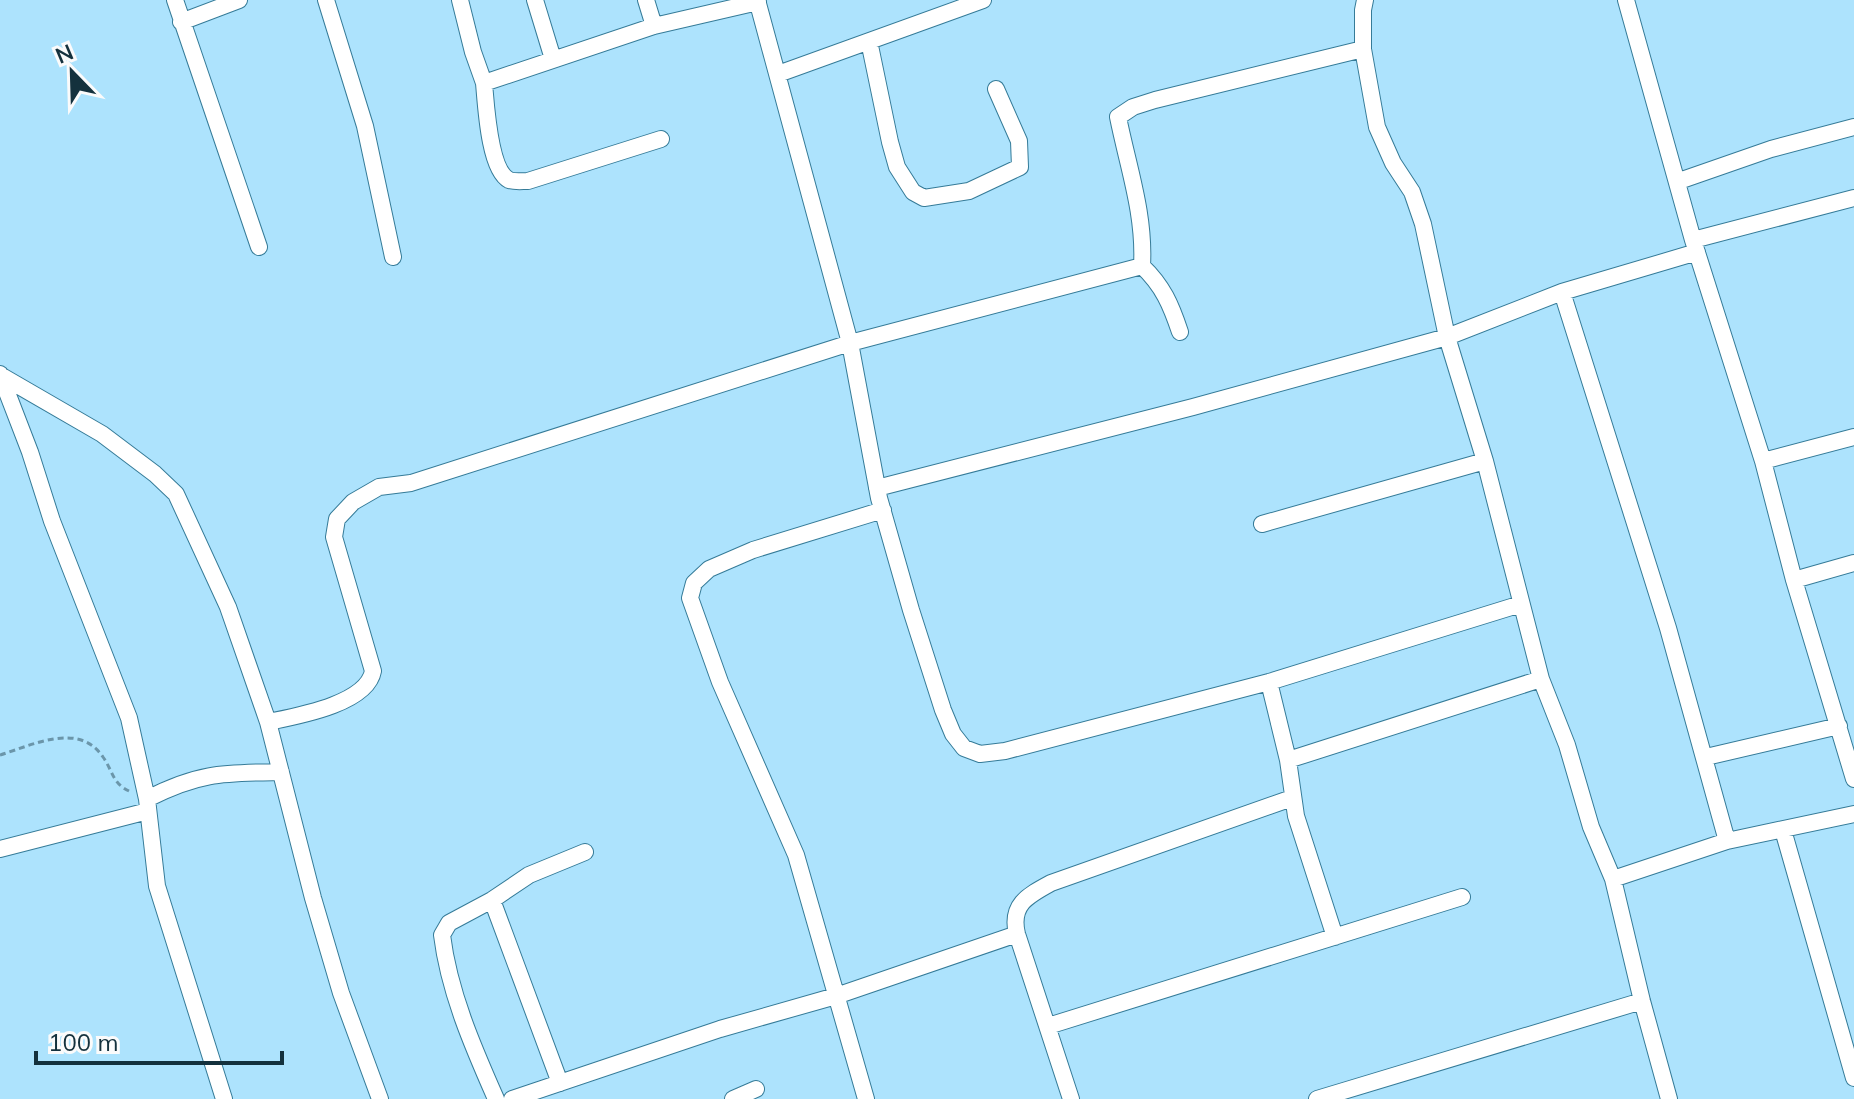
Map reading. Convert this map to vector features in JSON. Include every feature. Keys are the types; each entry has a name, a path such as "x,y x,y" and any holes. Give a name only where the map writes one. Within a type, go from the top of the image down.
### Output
{"street":[{"path":"175,0 259,247"},
{"path":"181,22 239,0"},
{"path":"326,0 365,126 393,257"},
{"path":"460,0 484,83 491,143 502,174 511,181 528,181 661,139"},
{"path":"535,0 553,59"},
{"path":"646,0 654,26"},
{"path":"778,74 983,0"},
{"path":"1365,0 1363,49 1377,127 1393,163 1412,192 1423,224 1447,337 1485,461 1541,679 1567,745 1591,827 1613,879 1669,1099"},
{"path":"1626,0 1695,246 1763,461 1794,580 1854,779"},
{"path":"484,83 654,26 757,1 850,343 883,510 943,710 953,734 964,748 980,754 1005,751 1269,682 1521,604"},
{"path":"869,41 897,167 913,192 924,198 969,191 1020,167 1019,141 996,89"},
{"path":"1142,266 1138,197 1118,117 1133,107 1155,100 1363,49"},
{"path":"1679,181 1771,149 1854,127"},
{"path":"877,488 1193,407 1447,337 1562,292 1695,246 1854,198"},
{"path":"1142,266 1166,292 1180,332"},
{"path":"268,722 303,715 357,695 371,681 373,671 334,537 337,519 353,502 379,487 411,483 850,343 1142,266"},
{"path":"1562,292 1706,757 1727,841"},
{"path":"0,374 102,434 176,494 228,607 268,722 341,993 380,1099"},
{"path":"0,374 52,521 129,718 147,805 157,886 224,1099"},
{"path":"1763,461 1854,437"},
{"path":"1262,524 1485,461"},
{"path":"866,1099 796,855 726,697 690,598 694,583 709,569 753,550 883,510"},
{"path":"1794,580 1854,563"},
{"path":"1288,760 1541,679"},
{"path":"1269,682 1288,760 1292,798 1335,937"},
{"path":"1706,757 1839,726"},
{"path":"0,849 147,805 176,784 207,775 281,772"},
{"path":"1071,1099 1013,919 1020,905 1032,893 1051,883 1292,798"},
{"path":"1613,879 1727,841 1854,814"},
{"path":"1783,830 1854,1078"},
{"path":"496,1099 462,1015 444,953 442,935 449,923 492,900 529,875 585,852"},
{"path":"1048,1026 1462,897"},
{"path":"492,900 560,1083"},
{"path":"512,1099 720,1029 836,996 1017,934"},
{"path":"1317,1099 1642,1001"},
{"path":"733,1099 756,1089"}],"path":[{"path":"0,755 74,736 91,744 103,756 113,779 147,805"}]}
